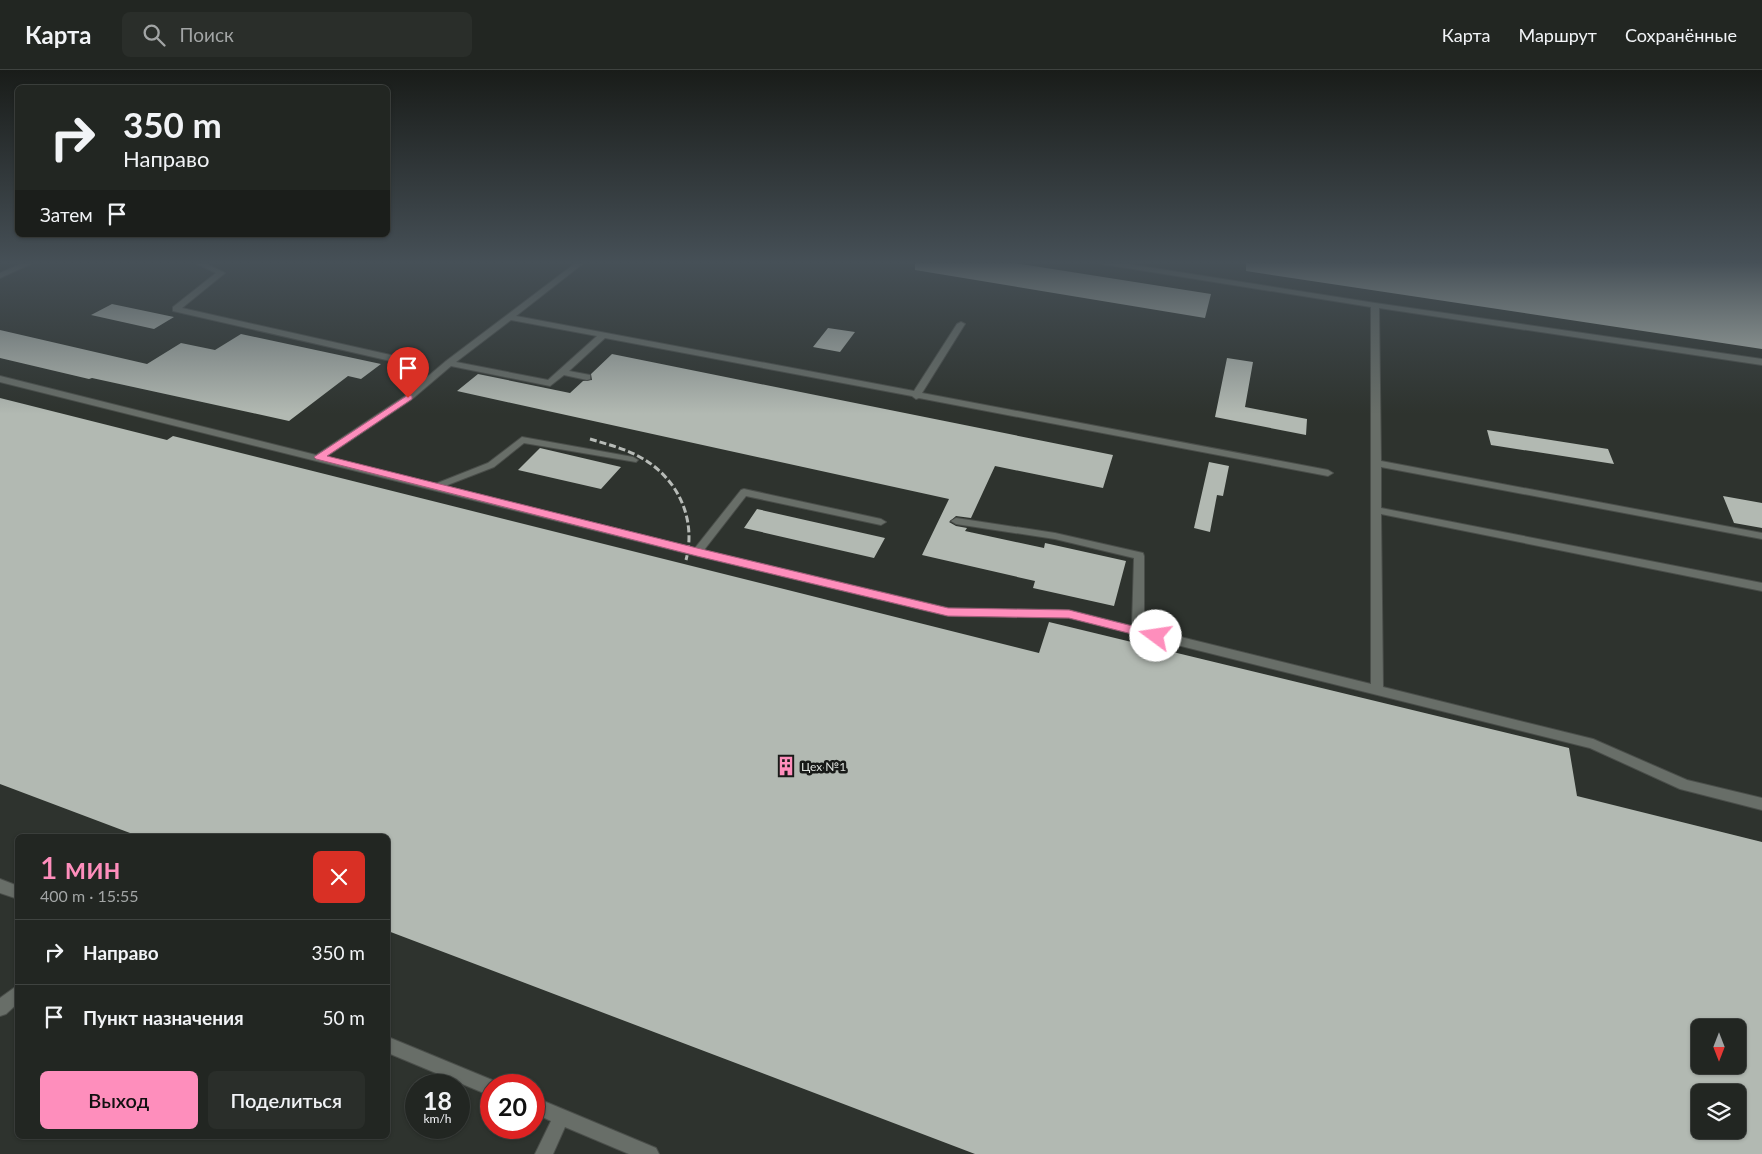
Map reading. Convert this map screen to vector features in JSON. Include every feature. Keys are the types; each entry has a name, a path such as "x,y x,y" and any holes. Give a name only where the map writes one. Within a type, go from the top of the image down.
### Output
{"lane":[{"path":"192,313 395,359"},
{"path":"319,457 408,398 449,362 516,313"},
{"path":"1375,313 1376,690"},
{"path":"1427,313 1762,362"},
{"path":"510,317 916,396 1328,473"},
{"path":"916,396 961,324"},
{"path":"449,362 550,383 603,335"},
{"path":"562,372 587,377"},
{"path":"0,379 697,552 948,612 1069,614 1593,744 1685,785 1762,804"},
{"path":"435,487 490,465 522,440 633,460"},
{"path":"1376,463 1762,536"},
{"path":"697,552 744,492 881,522"},
{"path":"1376,510 1762,587"},
{"path":"956,521 1055,536 1139,556 1138,631"},
{"path":"0,886 15,892"},
{"path":"0,1008 15,995"},
{"path":"390,1046 480,1083"},
{"path":"545,1110 650,1154"},
{"path":"544,1154 561,1117"}],"building":[{"path":"96,313 153,313 174,317 154,329 91,315"},
{"path":"1172,313 1206,313 1205,318"},
{"path":"1521,313 1762,313 1762,349"},
{"path":"828,328 855,332 840,352 813,347"},
{"path":"0,330 147,364 181,343 215,350 241,334 381,364 361,379 348,376 289,421 92,378 89,379 0,358"},
{"path":"612,354 1113,455 1103,488 995,466 971,518 956,516 949,522 956,526 967,528 965,531 1044,548 1045,543 1126,561 1114,606 1033,588 1035,581 922,555 949,499 457,391 478,374 570,393 583,381 592,380 591,374"},
{"path":"1227,358 1253,362 1245,407 1307,419 1306,435 1215,417"},
{"name":"Цех №1","path":"0,398 167,440 173,436 1039,653 1049,622 1569,748 1577,796 1762,842 1762,1154 975,1154 390,932 390,834 133,834 0,784"},
{"path":"1487,430 1608,449 1614,464 1491,445"},
{"path":"540,448 621,467 601,489 518,470"},
{"path":"1209,462 1229,466 1223,496 1217,495 1210,532 1194,528"},
{"path":"1723,496 1762,503 1762,528 1734,523"},
{"path":"757,509 885,538 874,558 744,528"}],"railway":[{"path":"590,439 620,448 638,456 652,464 664,475 681,500 686,514 689,529 686,560"}],"place":[{"name":"Цех №1","path":"786,766"}],"route":[{"path":"408,398 319,457 697,552 948,612 1069,614 1156,636"}]}
